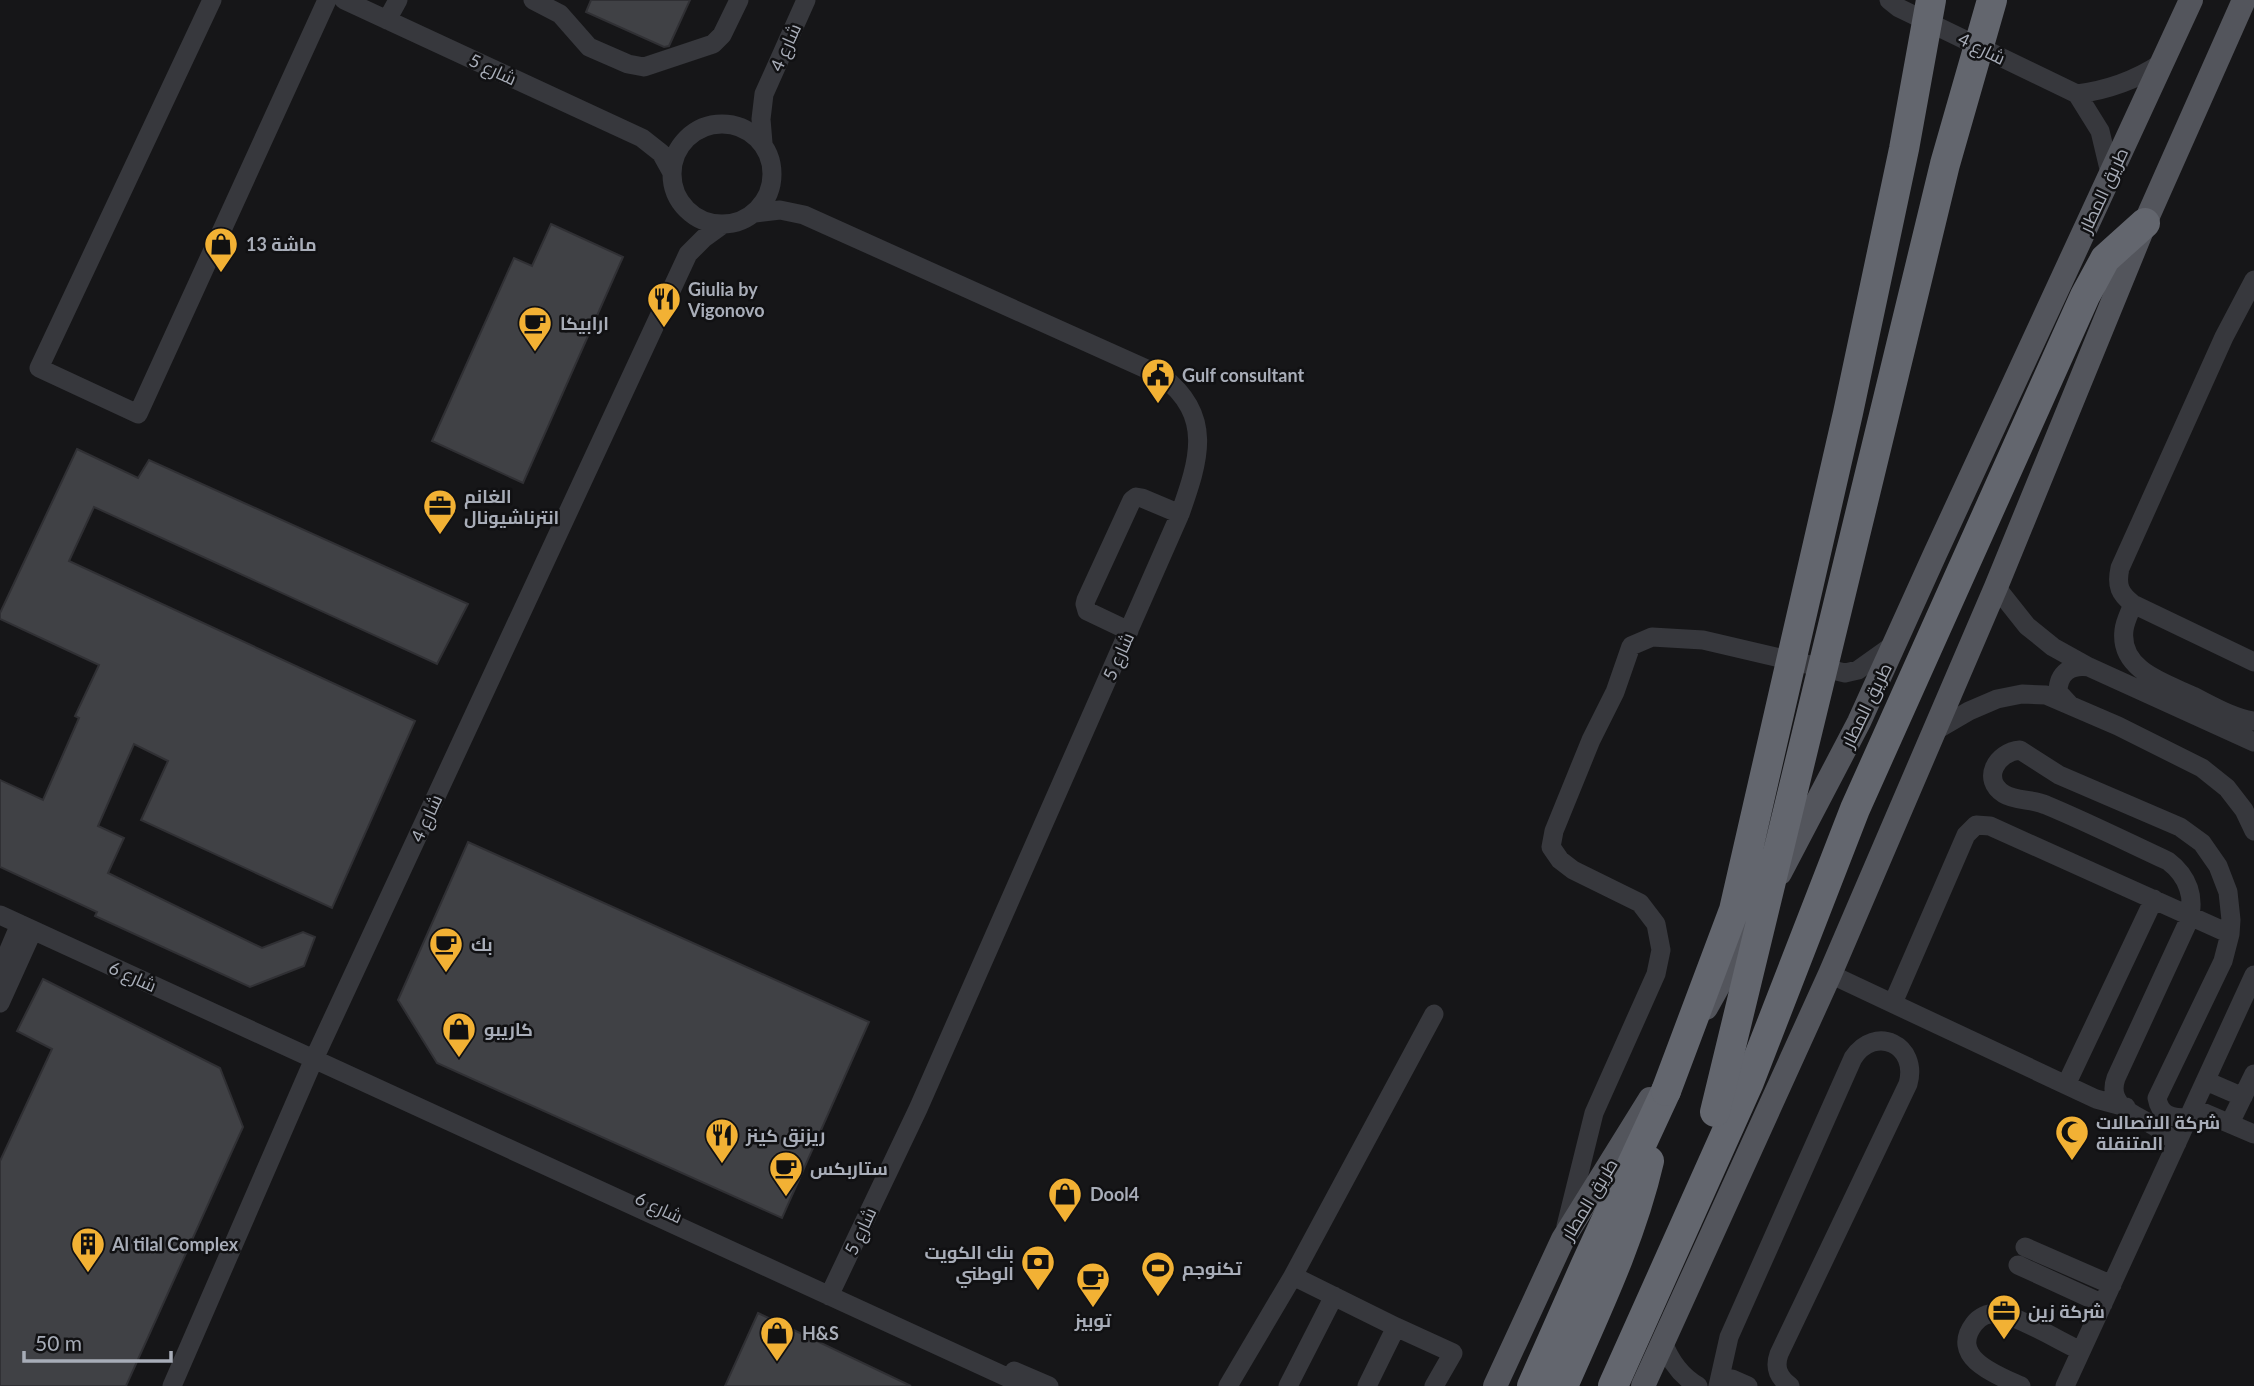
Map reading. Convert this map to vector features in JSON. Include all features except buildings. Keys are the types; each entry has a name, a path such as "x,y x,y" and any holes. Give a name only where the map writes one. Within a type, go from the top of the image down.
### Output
{"highway":[{"path":"1532,1386 1666,1091 1734,910 1848,413 1904,149 1931,0"},
{"path":"1658,1285 1715,1112 1945,164 1992,0"},
{"path":"1613,1386 1749,1082 1854,809 2085,296 2105,259 2145,223"},
{"name":"طريق المطار","path":"1563,1386 1614,1269 1644,1184 1666,1091"}],"main road":[{"name":"طريق المطار","path":"1495,1386 1563,1239 1723,982 1859,722 2191,0"},
{"path":"1643,1386 1830,974 1996,587 2145,223 2244,0"}],"street":[{"path":"212,0 39,368 138,414 327,0"},
{"name":"شارع 5","path":"344,0 642,138 661,153 671,171"},
{"path":"387,20 398,0"},
{"path":"533,0 558,5 589,47 628,64 644,67 713,44 722,35 738,0"},
{"name":"شارع 4","path":"762,143 764,94 806,0"},
{"name":"شارع 4","path":"1889,0 1899,8 2077,94"},
{"path":"2110,173 2100,131 2077,94 2129,82 2160,64"},
{"name":"شارع 4","path":"728,123 747,111 764,94"},
{"path":"728,123 747,130 762,143 771,159 773,176 768,197 755,213 740,222 722,225 701,220 684,207 674,190 671,171 677,150 691,134 708,125 728,123"},
{"name":"شارع 5","path":"642,138 668,139 691,134"},
{"name":"شارع 5","path":"773,176 786,198 804,215"},
{"name":"شارع 4","path":"684,207 689,230 688,254"},
{"name":"شارع 5","path":"755,213 779,210 804,215 1162,376 1185,397 1199,432 1199,454 1181,513 918,1109 831,1292"},
{"name":"شارع 4","path":"172,1386 316,1054 688,254 722,225"},
{"path":"2254,279 2224,337 2120,568 2118,588 2133,604 2254,662"},
{"path":"1129,631 1091,614 1085,608 1086,600 1132,500 1136,497 1142,498 1181,513"},
{"path":"1996,587 2027,626 2053,647 2089,667 2189,703 2254,721"},
{"path":"2133,604 2124,627 2126,648 2143,672 2254,742"},
{"path":"1563,1239 1594,1113 1656,974 1661,950 1656,924 1640,903 1573,870 1560,860 1551,847 1554,831 1591,740 1615,692 1631,646 1652,636 1703,640 1845,673 1858,670 1897,642"},
{"path":"2072,707 2058,692 2060,678 2071,668 2089,667"},
{"path":"1933,732 1969,711 2010,695 2046,695 2118,726 2202,768 2227,788 2244,810 2254,831"},
{"path":"2121,1106 2114,1096 2116,1078 2190,916 2189,889 2175,866 2168,861 2044,804 2004,794 1994,782 1993,774 1998,759 2005,754 2020,750 2059,775 2180,827 2192,834 2211,854 2224,879 2230,906 2230,933 2222,961 2159,1092 2158,1105 2166,1115 2172,1117 2191,1113 2254,1134"},
{"path":"1893,1003 1966,835 1976,825 1990,826 2230,933"},
{"path":"2066,1085 2154,899"},
{"name":"شارع 6","path":"0,915 267,1036 316,1054 831,1292 1026,1386"},
{"path":"0,971 27,927"},
{"path":"0,1003 27,927"},
{"path":"1830,974 2096,1099 2121,1106 2177,1143"},
{"path":"2065,1386 2254,975"},
{"path":"1228,1386 1293,1276 1434,1014"},
{"path":"1748,1386 1732,1379 1719,1383 1729,1337 1853,1058 1864,1045 1889,1042 1897,1045 1908,1059 1910,1076 1779,1354 1778,1371 1790,1386"},
{"path":"2230,1124 2254,1074"},
{"path":"2206,1081 2243,1097"},
{"path":"2121,1106 2158,1105"},
{"path":"2103,1304 2021,1256 2112,1285"},
{"path":"1293,1276 1453,1353 1434,1386"},
{"name":"شارع 6","path":"831,1292 1049,1386"},
{"path":"1288,1386 1334,1296"},
{"path":"2021,1386 1981,1367 1974,1360 1968,1342 1969,1332 1981,1318 1989,1314 2008,1315 2081,1351"},
{"path":"1367,1386 1396,1327"},
{"path":"1663,1342 1675,1366 1698,1386"},
{"path":"1643,1386 1656,1386"}],"place":[{"name":"ماشة 13","path":"221,274"},
{"name":"Giulia by Vigonovo","path":"664,329"},
{"name":"ارابيكا","path":"535,353"},
{"name":"Gulf consultant","path":"1158,405"},
{"name":"الغانم انترناشيونال","path":"440,536"},
{"name":"بك","path":"446,974"},
{"name":"كاريبو","path":"459,1059"},
{"name":"شركة الاتصالات المتنقلة","path":"2072,1162"},
{"name":"ريزنق كينز","path":"722,1165"},
{"name":"ستاربكس","path":"786,1198"},
{"name":"Dool4","path":"1065,1224"},
{"name":"Al tilal Complex","path":"88,1274"},
{"name":"بنك الكويت الوطني","path":"1038,1292"},
{"name":"تكنوجم","path":"1158,1298"},
{"name":"توبيز","path":"1093,1309"},
{"name":"شركة زين","path":"2004,1341"},
{"name":"H&S","path":"777,1363"}]}
